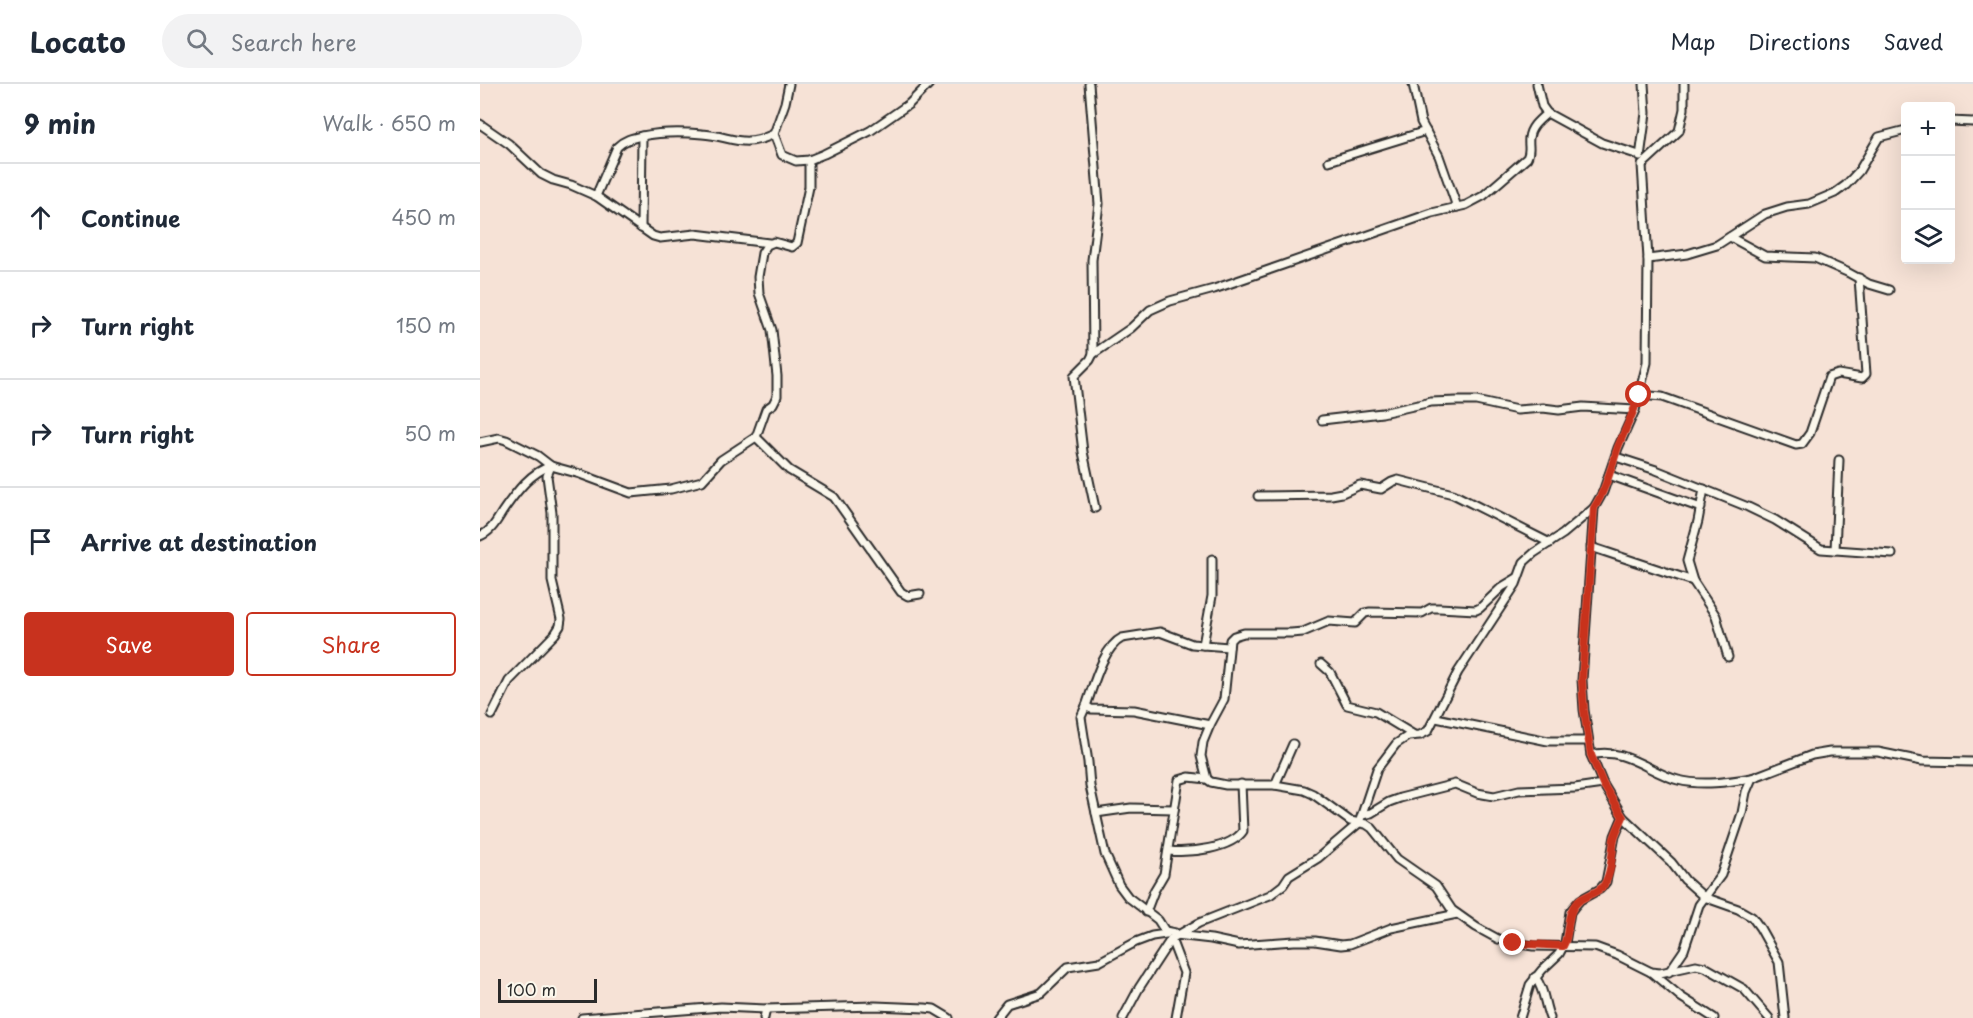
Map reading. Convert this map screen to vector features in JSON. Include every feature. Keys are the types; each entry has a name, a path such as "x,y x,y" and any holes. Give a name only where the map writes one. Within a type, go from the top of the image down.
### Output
{"street":[{"path":"789,84 785,104 774,134 778,149 789,160 809,160 870,131 909,104 929,84"},
{"path":"1089,84 1099,204 1092,260 1093,354 1074,376 1083,452 1095,508"},
{"path":"1413,84 1421,122 1439,156 1457,207"},
{"path":"1537,84 1546,113 1602,143 1639,155"},
{"path":"1123,1018 1170,935 1270,895 1283,885 1289,876 1318,858 1359,823 1377,769 1396,744 1408,736 1424,733 1436,718 1458,672 1506,601 1524,562 1594,508 1603,492 1635,410 1647,363 1648,259 1642,165 1639,155 1646,113 1644,84"},
{"path":"1642,165 1679,131 1684,109 1683,84"},
{"path":"1093,354 1131,328 1150,310 1170,301 1214,289 1432,213 1466,205 1483,196 1527,158 1530,154 1529,138 1532,128 1546,113"},
{"path":"1955,122 1972,124"},
{"path":"480,124 509,144 541,174 596,196 653,236 660,238 695,234 774,242 792,247 797,243 808,188 809,160"},
{"path":"1329,161 1426,131"},
{"path":"1648,259 1687,254 1717,245 1765,214 1787,207 1809,204 1835,194 1859,171 1879,137 1901,131"},
{"path":"596,196 617,147 622,142 666,132 705,134 732,140 762,140 774,134"},
{"path":"641,228 642,136"},
{"path":"762,140 778,149"},
{"path":"1730,237 1765,256 1815,258 1889,290"},
{"path":"480,442 499,438 506,440 538,456 551,466 580,474 631,494 671,489 702,481 721,460 756,437 766,409 773,404 777,396 772,330 759,293 758,277 762,253 769,243"},
{"path":"1639,395 1662,397 1737,426 1796,445 1802,444 1810,433 1829,377 1838,374 1862,378 1866,374 1858,278"},
{"path":"1322,420 1382,413 1431,402 1457,401 1476,401 1517,410 1590,407 1635,410"},
{"path":"756,437 789,470 834,496 901,592 908,596 920,594"},
{"path":"1616,457 1704,489 1774,520 1821,549 1892,554"},
{"path":"1835,550 1839,460"},
{"path":"480,536 490,532 516,493 539,470 551,466"},
{"path":"492,716 509,681 560,626 560,613 552,581 552,513 547,476 551,466"},
{"path":"1609,475 1701,508"},
{"path":"1258,496 1331,495 1360,485 1381,489 1392,482 1407,482 1453,494 1550,543"},
{"path":"1704,489 1687,561 1693,581 1716,616 1728,657"},
{"path":"1594,508 1582,680 1591,755 1603,784 1623,817 1671,862 1685,880 1704,897 1738,909 1752,917 1779,962 1785,1018"},
{"path":"1591,547 1693,581"},
{"path":"1203,645 1212,596 1212,559"},
{"path":"1207,779 1201,756 1203,742 1224,699 1230,640 1234,636 1244,633 1303,632 1329,621 1355,622 1370,612 1422,613 1431,608 1476,610 1502,587 1517,578"},
{"path":"1176,1018 1184,973 1170,935 1158,920 1128,897 1119,885 1105,854 1090,786 1089,762 1081,717 1109,648 1117,640 1160,632 1192,644 1229,647"},
{"path":"1321,664 1330,672 1347,705 1376,712 1414,735"},
{"path":"1086,706 1134,710 1210,725"},
{"path":"1436,718 1548,741 1588,741"},
{"path":"1275,785 1293,744"},
{"path":"1591,755 1606,753 1639,762 1671,778 1698,783 1752,778 1803,758 1830,752 1878,752 1922,761 1973,762"},
{"path":"1146,912 1164,874 1179,780 1189,777 1207,779 1226,785 1275,785 1304,790 1350,821 1366,824 1372,828 1397,859 1431,881 1452,910 1476,927 1498,939 1513,943 1585,946 1605,950 1651,972 1682,997 1714,1018"},
{"path":"1668,972 1684,950 1693,921 1704,897 1716,884 1720,875 1752,778"},
{"path":"1169,851 1191,853 1239,836 1243,831 1241,784"},
{"path":"1362,815 1371,813 1400,798 1455,784 1477,793 1494,796 1519,790 1575,788 1603,784"},
{"path":"1096,813 1131,808 1174,808"},
{"path":"1520,1018 1527,994 1536,977 1559,954 1563,946 1569,931 1570,912 1580,900 1600,889 1606,882 1615,836 1623,817"},
{"path":"996,1018 1007,1004 1041,993 1068,967 1099,962 1152,936 1170,935 1211,939 1239,945 1315,941 1341,945 1350,944 1391,928 1457,914"},
{"path":"1651,972 1668,972 1687,966 1705,968 1744,989 1769,1018"},
{"path":"1536,977 1544,991 1544,1002 1550,1018"},
{"path":"582,1018 711,1008 908,1006 934,1009 949,1018"},
{"path":"764,1018 766,1009"}],"route":[{"path":"1513,943 1563,946 1566,943 1570,912 1580,900 1603,887 1606,882 1615,836 1623,817 1603,784 1591,755 1582,680 1594,508 1603,492 1639,395"}]}
